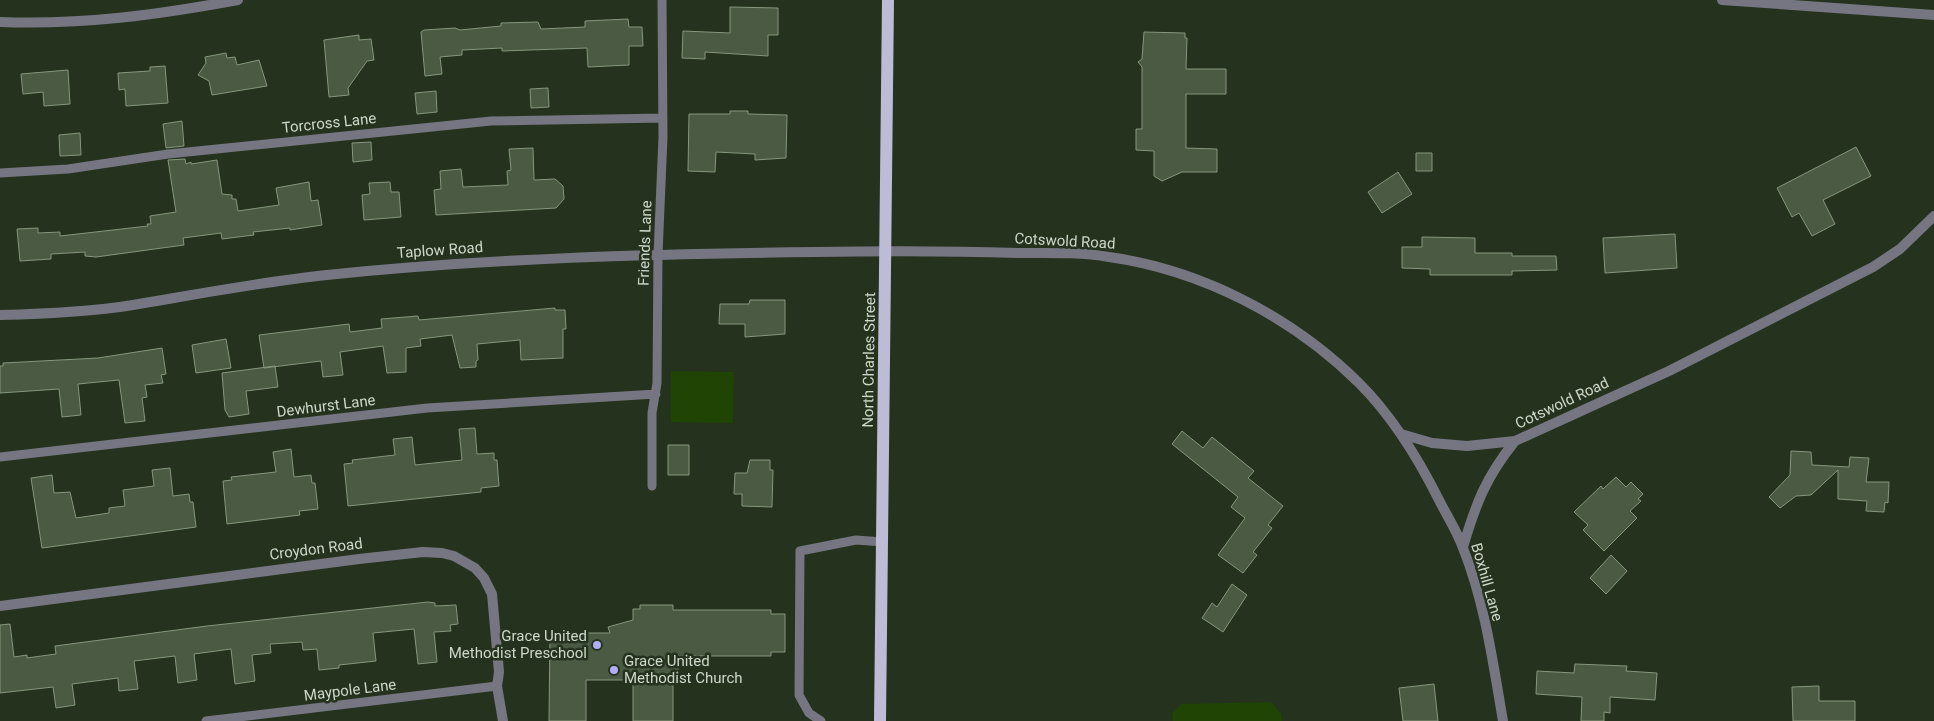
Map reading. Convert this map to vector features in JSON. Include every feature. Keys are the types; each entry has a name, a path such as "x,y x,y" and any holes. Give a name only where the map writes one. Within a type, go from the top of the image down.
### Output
{"main road":[{"name":"North Charles Street","path":"880,721 888,0"}],"street":[{"path":"0,22 56,24 117,19 238,0"},
{"path":"1722,0 1934,15"},
{"name":"Cotswold Road","path":"886,251 1088,254 1130,260 1193,278 1246,301 1316,345 1360,384 1401,434 1432,443 1467,446 1515,441 1669,371 1873,267 1900,249 1934,216"},
{"name":"Taplow Road","path":"0,316 49,314 129,305 235,286 453,263 658,254 886,251"},
{"name":"Boxhill Lane","path":"1401,434 1423,468 1463,547 1481,608 1503,721"},
{"path":"1463,547 1483,488 1496,465 1515,441"},
{"name":"Croydon Road","path":"0,606 359,559 423,552 442,553 454,556 475,568 484,578 492,594 499,672 497,686 503,721"}],"lane":[{"name":"Friends Lane","path":"652,486 652,413 656,394 658,254 663,118 662,0"},
{"name":"Torcross Lane","path":"0,173 68,169 168,154 491,121 663,118"},
{"name":"Dewhurst Lane","path":"0,457 427,408 656,394"},
{"path":"821,721 809,713 799,695 800,550 856,540 883,542"},
{"name":"Maypole Lane","path":"206,721 497,686"}],"green space":[{"path":"671,371 734,372 733,423 671,422"},
{"path":"1271,702 1281,713 1282,721 1173,721 1172,714 1181,704"}],"building":[{"path":"730,7 778,8 778,35 768,35 768,56 705,52 705,59 682,58 683,31 730,33"},
{"path":"628,19 629,27 642,27 643,46 629,46 629,65 588,67 587,48 502,51 502,48 462,50 462,55 440,57 442,74 425,76 421,32 424,30 455,28 460,30 501,26 501,23 538,22 541,29 585,27 585,21"},
{"path":"1144,32 1185,33 1185,38 1187,38 1186,69 1226,69 1226,94 1186,94 1186,148 1217,149 1217,172 1182,172 1162,181 1154,176 1154,151 1136,150 1136,129 1142,129 1142,67 1138,62 1142,59"},
{"path":"359,35 359,40 371,39 374,60 367,61 348,88 349,95 329,97 324,40"},
{"path":"226,53 227,58 235,57 237,65 259,60 267,86 212,95 209,81 198,75 206,63 205,57"},
{"path":"165,66 168,103 126,106 125,89 119,90 118,73 150,71 150,67"},
{"path":"68,70 70,104 44,106 43,92 23,94 21,74"},
{"path":"548,88 549,107 531,108 530,89"},
{"path":"436,91 437,112 417,114 415,93"},
{"path":"730,111 748,111 748,114 787,115 786,158 755,160 755,154 716,152 715,172 688,171 689,114 730,114"},
{"path":"182,121 184,146 166,148 163,124"},
{"path":"80,133 81,155 60,156 59,135"},
{"path":"371,142 372,160 353,162 352,143"},
{"path":"1856,147 1871,176 1823,200 1835,224 1812,236 1799,213 1792,217 1777,188"},
{"path":"533,148 534,180 555,179 563,186 564,199 556,208 436,215 434,190 441,189 440,171 461,169 463,187 508,185 507,171 511,170 509,149"},
{"path":"1416,153 1432,153 1432,171 1416,171"},
{"path":"185,159 186,164 217,160 222,194 232,195 232,199 236,199 238,211 279,205 276,188 309,182 311,201 318,200 322,225 290,230 290,228 253,232 254,235 222,239 221,233 183,238 184,245 96,257 85,256 85,252 51,254 51,259 20,261 17,229 38,228 38,233 60,232 60,236 148,226 147,224 151,224 150,216 176,212 168,160"},
{"path":"1398,172 1412,194 1382,213 1368,192"},
{"path":"390,182 391,192 399,192 401,217 364,220 362,195 370,194 369,183"},
{"path":"1675,234 1677,268 1605,273 1603,238"},
{"path":"1422,237 1475,238 1475,253 1512,253 1512,256 1556,256 1557,270 1512,271 1512,275 1430,275 1430,269 1402,268 1402,247 1422,247"},
{"path":"750,300 785,300 785,334 745,337 745,324 719,324 720,304 749,304"},
{"path":"555,308 555,310 565,310 566,329 563,329 563,358 521,360 520,340 477,344 478,360 476,361 476,367 460,368 452,335 420,339 421,346 406,348 406,372 387,373 383,346 340,352 343,375 323,377 321,361 264,368 259,335 349,324 350,332 382,328 381,319 418,316 419,320"},
{"path":"226,339 231,368 196,373 192,345"},
{"path":"162,348 166,374 161,375 163,383 145,385 147,397 142,398 145,421 125,423 119,380 78,384 81,415 62,417 59,389 0,393 0,366 3,366 3,363 98,358"},
{"path":"275,366 278,387 246,391 249,414 229,417 225,410 222,373"},
{"path":"475,428 477,454 494,453 494,460 497,460 499,486 481,488 481,492 348,506 344,464 353,463 352,460 395,455 393,439 412,437 415,465 462,460 459,429"},
{"path":"1182,431 1203,448 1212,437 1254,471 1248,478 1283,506 1268,525 1272,528 1253,552 1257,555 1243,573 1218,555 1245,518 1231,507 1238,497 1172,444"},
{"path":"668,445 689,445 689,475 668,475"},
{"path":"291,449 294,477 311,475 312,483 315,483 318,509 299,511 300,515 227,524 223,481 232,480 231,477 276,472 273,452"},
{"path":"1791,451 1811,452 1812,465 1849,467 1850,457 1869,458 1866,482 1889,482 1888,503 1885,502 1884,512 1866,511 1867,501 1838,499 1838,470 1811,495 1796,496 1780,508 1769,497 1790,475"},
{"path":"750,460 770,460 770,470 773,470 772,507 742,506 742,494 734,494 735,473 747,473"},
{"path":"170,468 173,496 189,494 190,502 193,502 196,527 42,548 31,478 52,475 54,493 70,492 76,518 109,513 109,508 125,506 123,490 154,486 152,470"},
{"path":"1616,477 1626,487 1631,482 1643,494 1638,499 1641,501 1630,511 1637,518 1604,551 1583,530 1588,525 1574,512 1601,486 1603,489"},
{"path":"1611,555 1627,571 1606,594 1590,578"},
{"path":"1232,584 1247,595 1223,632 1202,618 1212,603 1217,607"},
{"path":"428,602 435,603 435,606 456,605 458,624 450,625 451,631 434,632 437,662 418,664 414,629 373,633 376,661 339,665 339,668 319,670 317,649 303,650 302,642 270,644 271,653 252,655 255,681 235,684 231,649 194,654 197,680 178,683 175,656 134,661 138,689 119,691 118,678 72,684 75,705 56,708 53,687 0,693 0,625 10,624 14,657 27,655 27,658 56,654 55,646 207,626"},
{"name":"Grace United Methodist Church","path":"640,605 673,605 673,610 771,610 771,614 785,614 785,652 771,652 771,656 678,656 678,679 673,679 673,721 633,721 633,680 586,680 586,721 549,721 550,633 610,633 608,627 633,620 633,609 640,609"},
{"path":"1575,664 1627,666 1626,671 1657,673 1655,700 1610,697 1610,713 1604,712 1604,721 1581,721 1582,697 1536,694 1537,671 1574,673"},
{"path":"1434,684 1438,721 1403,721 1399,688"},
{"path":"1819,686 1819,701 1855,701 1855,721 1793,721 1792,687"}],"place":[{"name":"Grace United Methodist Preschool","path":"597,645"},
{"name":"Grace United Methodist Church","path":"614,670"}]}
